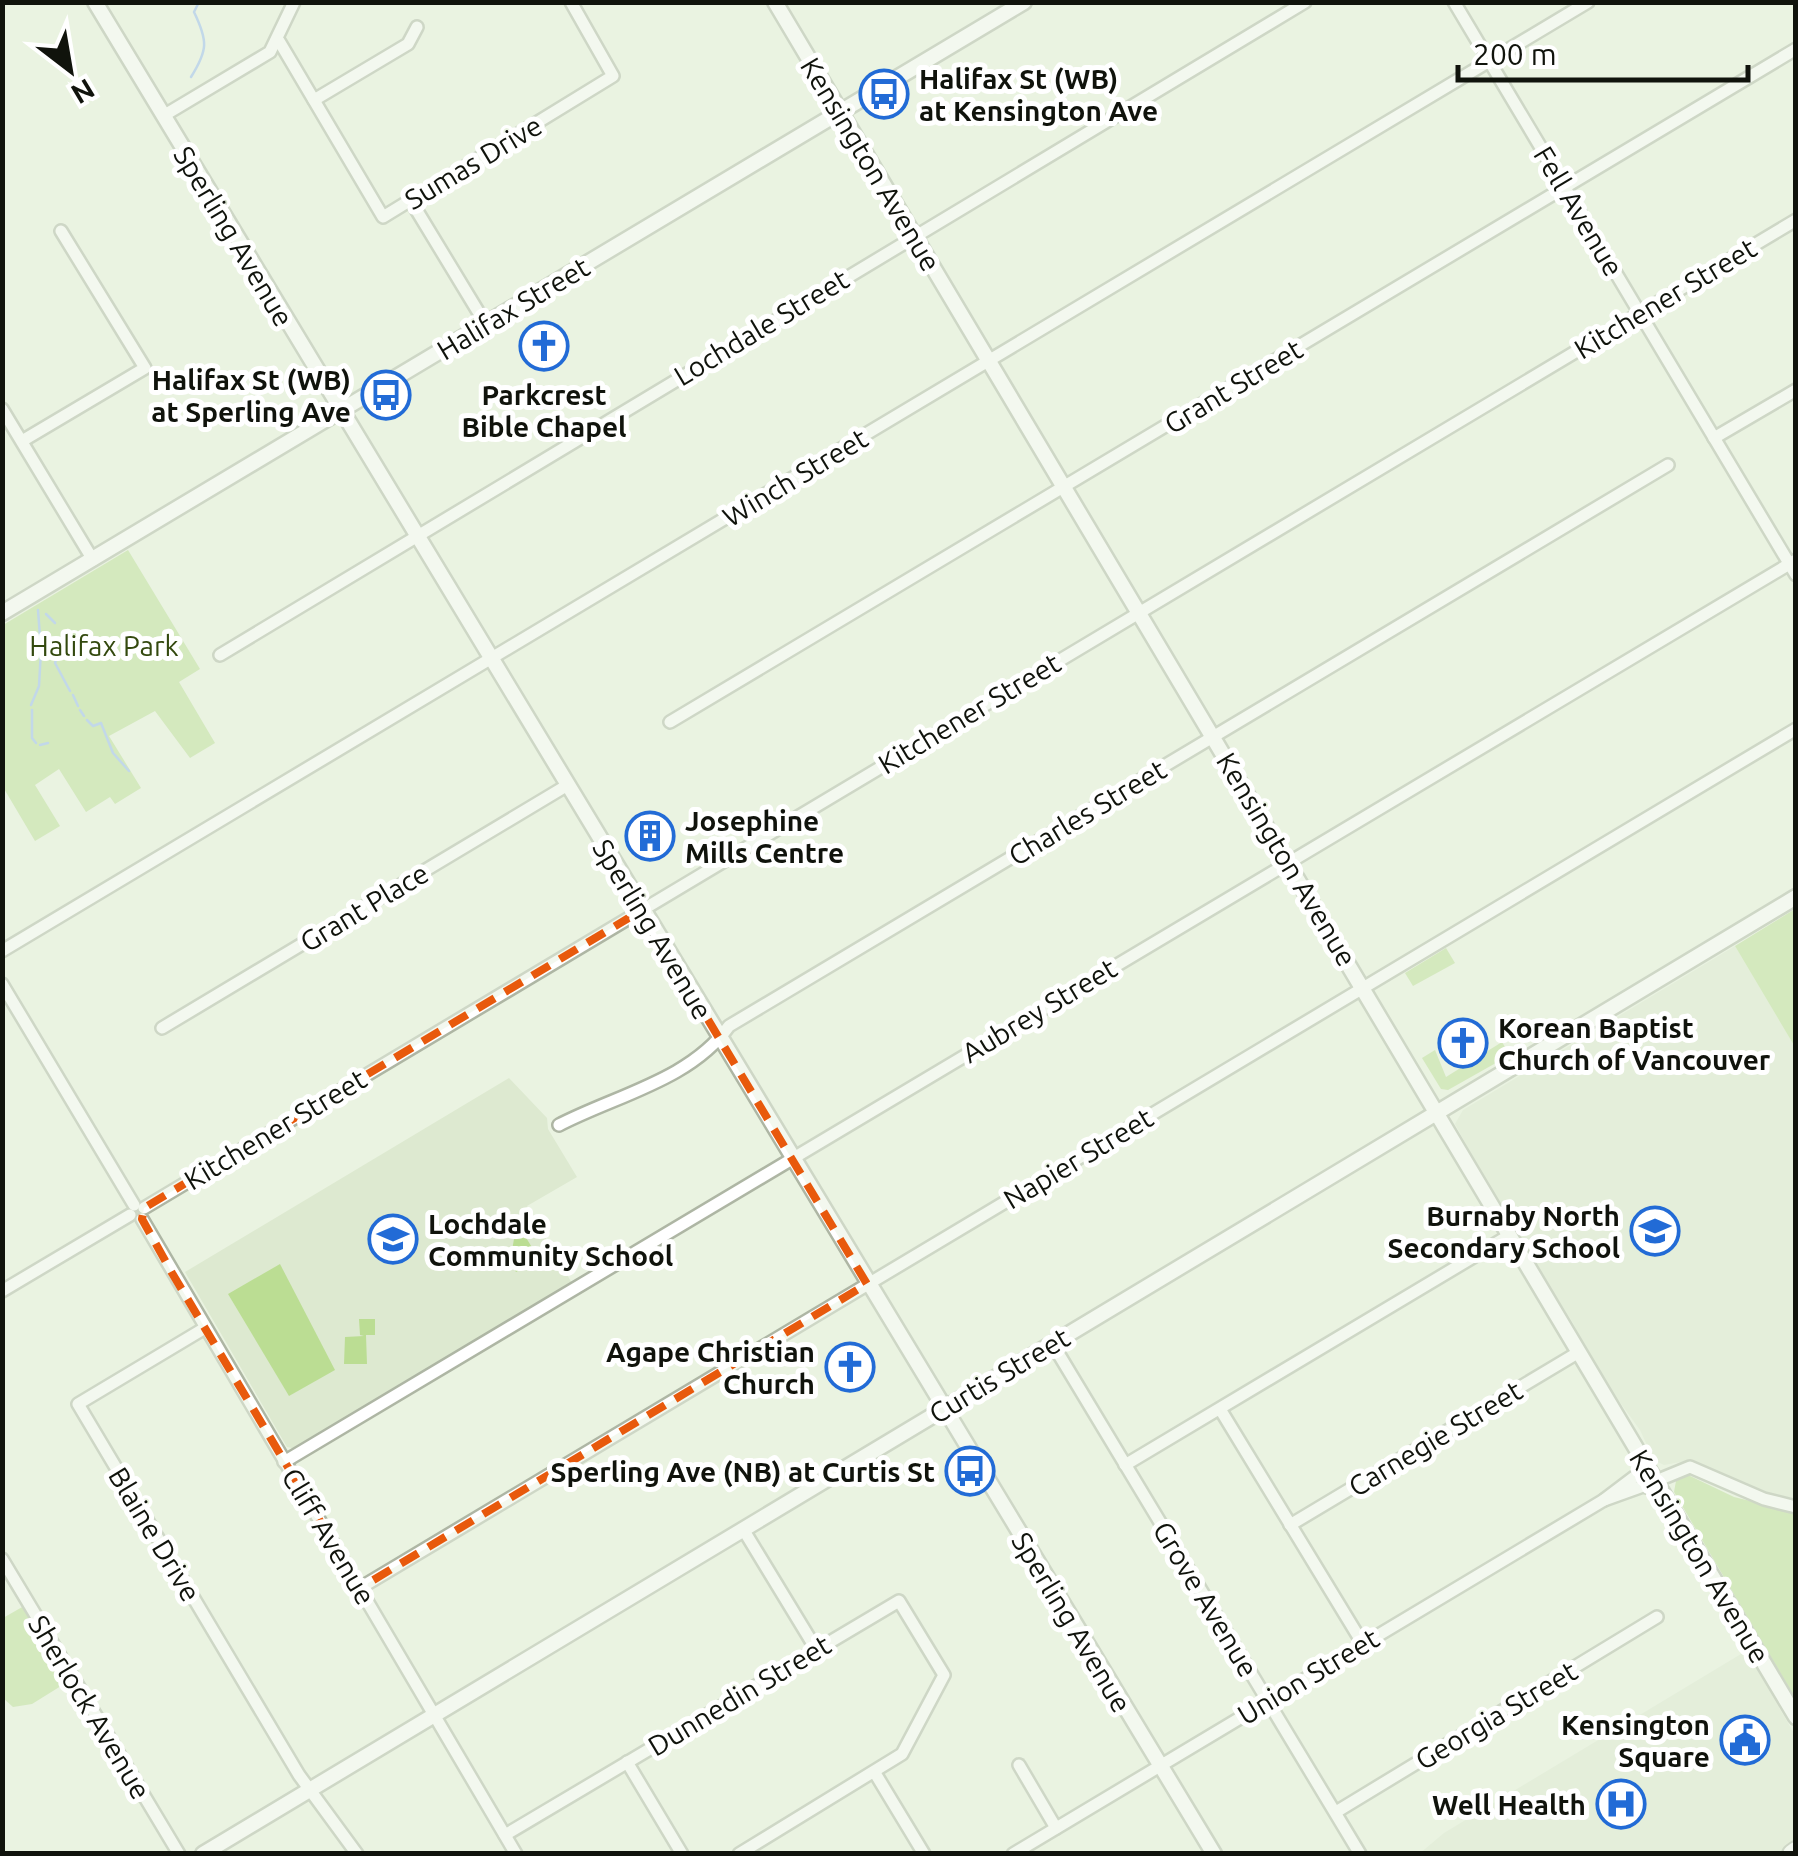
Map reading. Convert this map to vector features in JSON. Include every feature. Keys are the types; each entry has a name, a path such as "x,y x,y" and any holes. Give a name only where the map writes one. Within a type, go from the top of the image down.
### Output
{"street":[{"name":"Sperling Avenue","path":"95,2 338,412 1214,1854"},
{"path":"163,116 270,52 279,41 294,2"},
{"name":"Sumas Drive","path":"279,41 383,217 614,76 571,2"},
{"name":"Kensington Avenue","path":"775,2 1796,1717"},
{"name":"Halifax Street","path":"2,614 1024,2"},
{"name":"Lochdale Street","path":"220,654 416,538 482,493 1305,2"},
{"name":"Fell Avenue","path":"1454,2 1793,566"},
{"name":"Winch Street","path":"2,951 1588,2"},
{"path":"314,100 408,44 417,27"},
{"name":"Grant Street","path":"670,722 1796,50"},
{"path":"411,201 486,324"},
{"name":"Kitchener Street","path":"5,1285 137,1212 1796,220"},
{"path":"22,440 145,368 62,231"},
{"path":"1714,438 1796,390"},
{"path":"2,409 92,560"},
{"name":"Charles Street","path":"559,1125 658,1082 709,1052 729,1026 1668,466"},
{"name":"Aubrey Street","path":"284,1462 1288,862 1793,566"},
{"name":"Napier Street","path":"360,1588 1796,729"},
{"name":"Grant Place","path":"162,1028 566,786"},
{"name":"Curtis Street","path":"204,1854 1796,897"},
{"name":"Cliff Avenue","path":"2,984 516,1854"},
{"path":"1125,1466 1510,1235"},
{"name":"Blaine Drive","path":"205,1328 78,1404 290,1762 311,1789"},
{"name":"Grove Avenue","path":"1052,1344 1360,1854"},
{"name":"Carnegie Street","path":"1290,1524 1579,1352"},
{"path":"1220,1409 1363,1644"},
{"name":"Union Street","path":"1013,1854 1604,1500 1637,1476 1645,1462"},
{"name":"Union Street","path":"1604,1500 1643,1486 1659,1486 1690,1467 1764,1499 1796,1507"},
{"path":"743,1529 816,1648"},
{"name":"Sherlock Avenue","path":"2,1559 178,1854"},
{"name":"Dunnedin Street","path":"505,1834 899,1601 944,1675 908,1746 875,1773"},
{"name":"Georgia Street","path":"1336,1812 1657,1617"},
{"path":"627,1762 682,1854"},
{"path":"1019,1766 1056,1828"},
{"path":"739,1854 875,1773 924,1854"},
{"path":"311,1789 358,1854"}],"highlighted area":[{"path":"642,910 867,1284 360,1588 172,1273 142,1219 144,1208"}],"shaded area":[{"name":"Burnaby North Secondary School","path":"1735,946 1795,1047 1795,1502 1744,1487 1691,1460 1664,1465 1654,1460 1640,1430 1595,1368 1573,1323 1507,1220 1455,1124 1463,1110"},
{"name":"Lochdale Community School","path":"509,1078 547,1118 548,1129 577,1177 527,1206 573,1285 296,1449 287,1447 185,1272"},
{"path":"1746,1651 1795,1735 1795,1843 1779,1853 1419,1854 1444,1833"}],"green space":[{"name":"Halifax Park","path":"128,550 200,669 179,682 215,743 190,758 155,711 109,736 141,788 115,804 110,797 86,812 59,769 35,785 60,826 35,841 3,787 3,625"},
{"path":"1795,909 1795,1047 1735,946"},
{"path":"1446,948 1455,963 1413,986 1405,973"},
{"path":"1502,1042 1510,1055 1448,1090 1441,1089 1422,1058 1435,1050 1446,1077"},
{"path":"522,1231 539,1259 516,1272 510,1262 514,1239"},
{"path":"280,1264 335,1370 289,1396 228,1294"},
{"path":"359,1319 375,1319 375,1335 366,1335 367,1364 344,1364 345,1337 364,1336 360,1335"},
{"path":"1688,1475 1734,1497 1795,1512 1795,1698 1674,1492 1676,1481"},
{"path":"24,1606 69,1681 32,1704 13,1707 3,1698 3,1618"}],"waterway":[{"path":"191,77 204,45 194,12 199,2"},
{"path":"38,610 41,650 53,654"},
{"path":"46,614 55,623"},
{"path":"31,705 39,686 41,650"},
{"path":"58,655 55,663 70,691"},
{"path":"73,695 78,706"},
{"path":"32,710 32,738 36,743"},
{"path":"80,710 84,716"},
{"path":"87,720 93,726 101,723 113,753 129,771"},
{"path":"40,745 48,743"}],"place":[{"name":"Halifax St (WB) at Kensington Ave","path":"884,94"},
{"name":"Parkcrest Bible Chapel","path":"544,346"},
{"name":"Halifax St (WB) at Sperling Ave","path":"386,395"},
{"name":"Josephine Mills Centre","path":"650,836"},
{"name":"Korean Baptist Church of Vancouver","path":"1463,1043"},
{"name":"Burnaby North Secondary School","path":"1655,1231"},
{"name":"Lochdale Community School","path":"393,1239"},
{"name":"Agape Christian Church","path":"850,1367"},
{"name":"Sperling Ave (NB) at Curtis St","path":"970,1471"},
{"name":"Kensington Square","path":"1745,1740"},
{"name":"Well Health","path":"1621,1804"}]}
